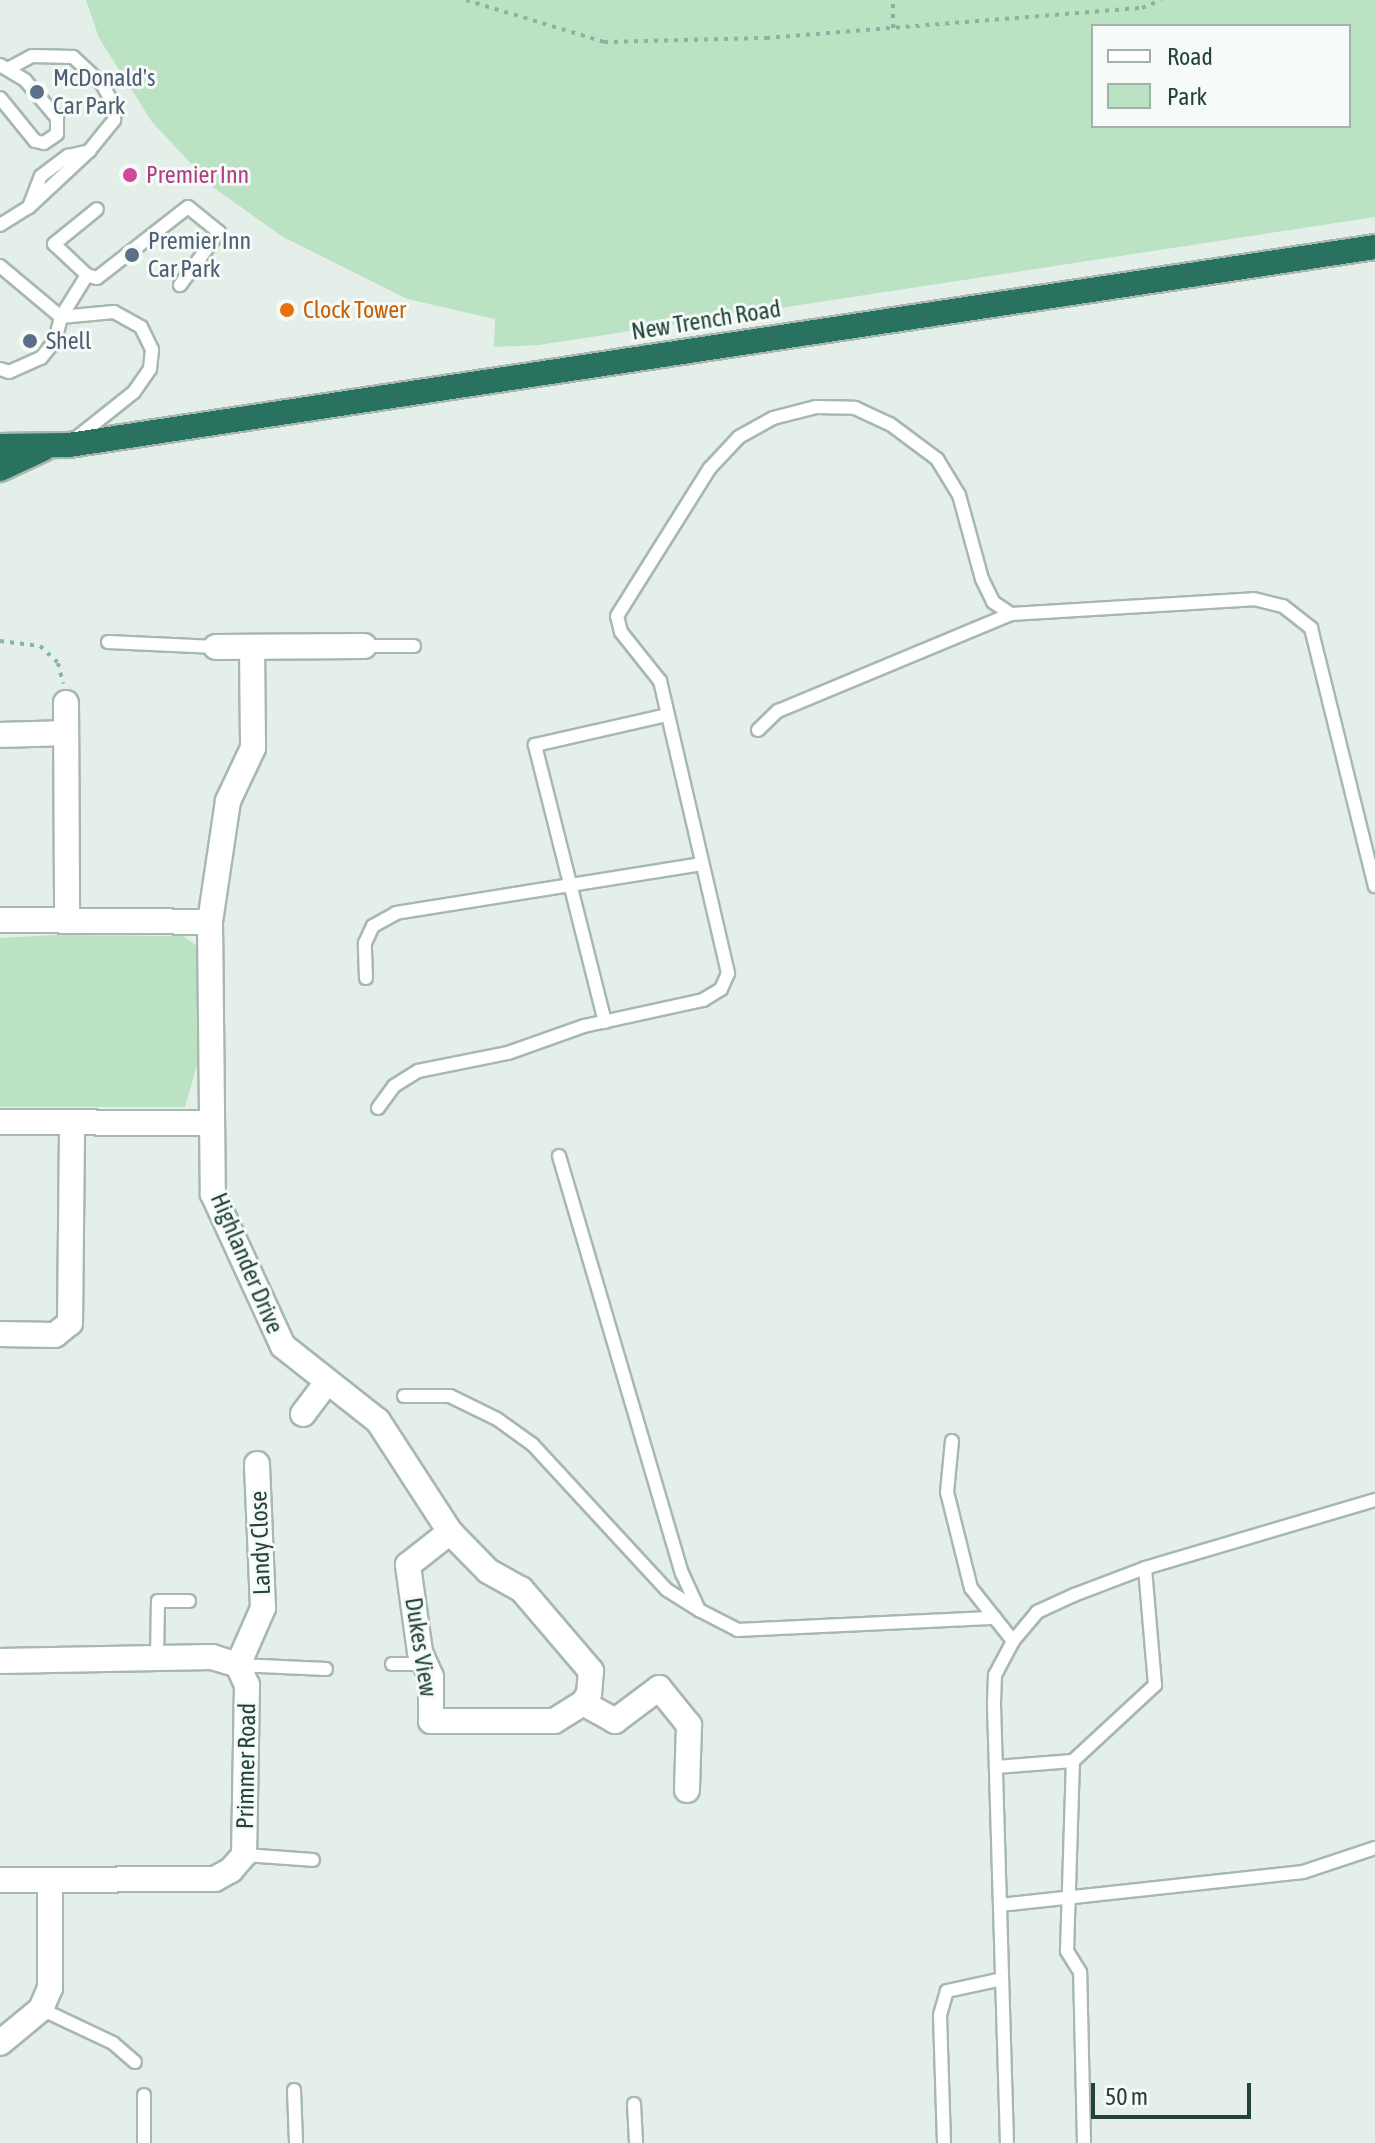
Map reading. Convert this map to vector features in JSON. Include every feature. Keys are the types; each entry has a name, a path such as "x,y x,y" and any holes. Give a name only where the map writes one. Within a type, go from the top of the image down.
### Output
{"highway":[{"name":"New Trench Road","path":"0,446 57,446 1375,247"},
{"name":"New Trench Road","path":"0,469 57,446"}],"street":[{"path":"216,647 364,646"},
{"name":"Highlander Drive","path":"252,647 253,748 228,801 210,922 213,1194 283,1346 326,1384"},
{"path":"66,703 67,921"},
{"path":"0,735 66,733"},
{"path":"0,920 210,922"},
{"path":"0,1122 212,1123"},
{"path":"0,1334 55,1335 70,1323 72,1122"},
{"path":"303,1414 326,1384 378,1421 450,1532 488,1571 521,1589 591,1671 589,1694 583,1703 615,1721 659,1688 689,1725 687,1790"},
{"name":"Landy Close","path":"238,1665 263,1608 257,1464"},
{"name":"Dukes View","path":"450,1532 408,1565 431,1721 554,1721 583,1703"},
{"path":"0,1661 212,1657 238,1665"},
{"name":"Primmer Road","path":"0,1880 215,1879 244,1855 247,1685 238,1665"},
{"path":"0,2043 41,2009 52,1964 50,1880"}],"lane":[{"path":"0,98 35,141 44,143 57,134 57,118 3,65 23,58 63,54 94,73 115,108 114,120 89,151 68,156 41,176 29,207 0,225"},
{"path":"97,209 54,244 87,275 97,278 188,207 219,232 180,285"},
{"path":"0,266 61,317 114,312 141,327 152,350 150,369 134,392 57,446"},
{"path":"0,369 9,372 41,358 55,341 61,317 87,275"},
{"path":"378,1108 394,1086 418,1071 508,1053 605,1022 703,1000 721,989 728,973 660,681 621,632 617,616 710,468 739,437 773,418 816,407 855,408 890,424 937,459 959,495 982,579 993,602 1011,614"},
{"path":"758,730 778,711 1011,614 1254,599 1283,606 1311,628 1375,886"},
{"path":"108,642 216,647"},
{"path":"364,646 414,646"},
{"path":"605,1022 567,882 535,745 667,715"},
{"path":"366,978 365,943 373,926 396,913 567,882 702,864"},
{"path":"559,1156 678,1558 699,1610"},
{"path":"404,1396 450,1396 497,1419 533,1445 667,1590 738,1630 995,1618"},
{"path":"952,1441 947,1492 971,1588 1013,1641"},
{"path":"1007,2143 995,1675 1013,1641 1037,1612 1145,1568 1375,1500"},
{"path":"996,1767 1073,1761 1155,1685 1145,1568"},
{"path":"157,1658 158,1601 189,1601"},
{"path":"392,1664 425,1664"},
{"path":"238,1665 326,1669"},
{"path":"1073,1761 1067,1951 1080,1972 1084,2143"},
{"path":"1000,1905 1303,1872 1375,1848"},
{"path":"244,1855 313,1860"},
{"path":"944,2143 940,2015 947,1991 1002,1979"},
{"path":"41,2009 113,2043 135,2062"},
{"path":"294,2090 296,2143"},
{"path":"144,2095 144,2143"},
{"path":"634,2104 636,2143"}],"path":[{"path":"466,0 604,42 766,38 1142,8 1161,0"},
{"path":"893,0 893,28"},
{"path":"0,641 40,646 58,663 66,703"}],"green space":[{"path":"86,0 1375,0 1375,217 539,345 494,347 495,319 407,299 283,237 214,188 152,122 99,38"},
{"path":"54,935 183,936 197,946 198,1062 185,1107 0,1107 0,938"}],"place":[{"name":"McDonald's Car Park","path":"37,92"},
{"name":"Premier Inn","path":"130,175"},
{"name":"Premier Inn Car Park","path":"132,255"},
{"name":"Clock Tower","path":"287,310"},
{"name":"Shell","path":"30,341"}]}
